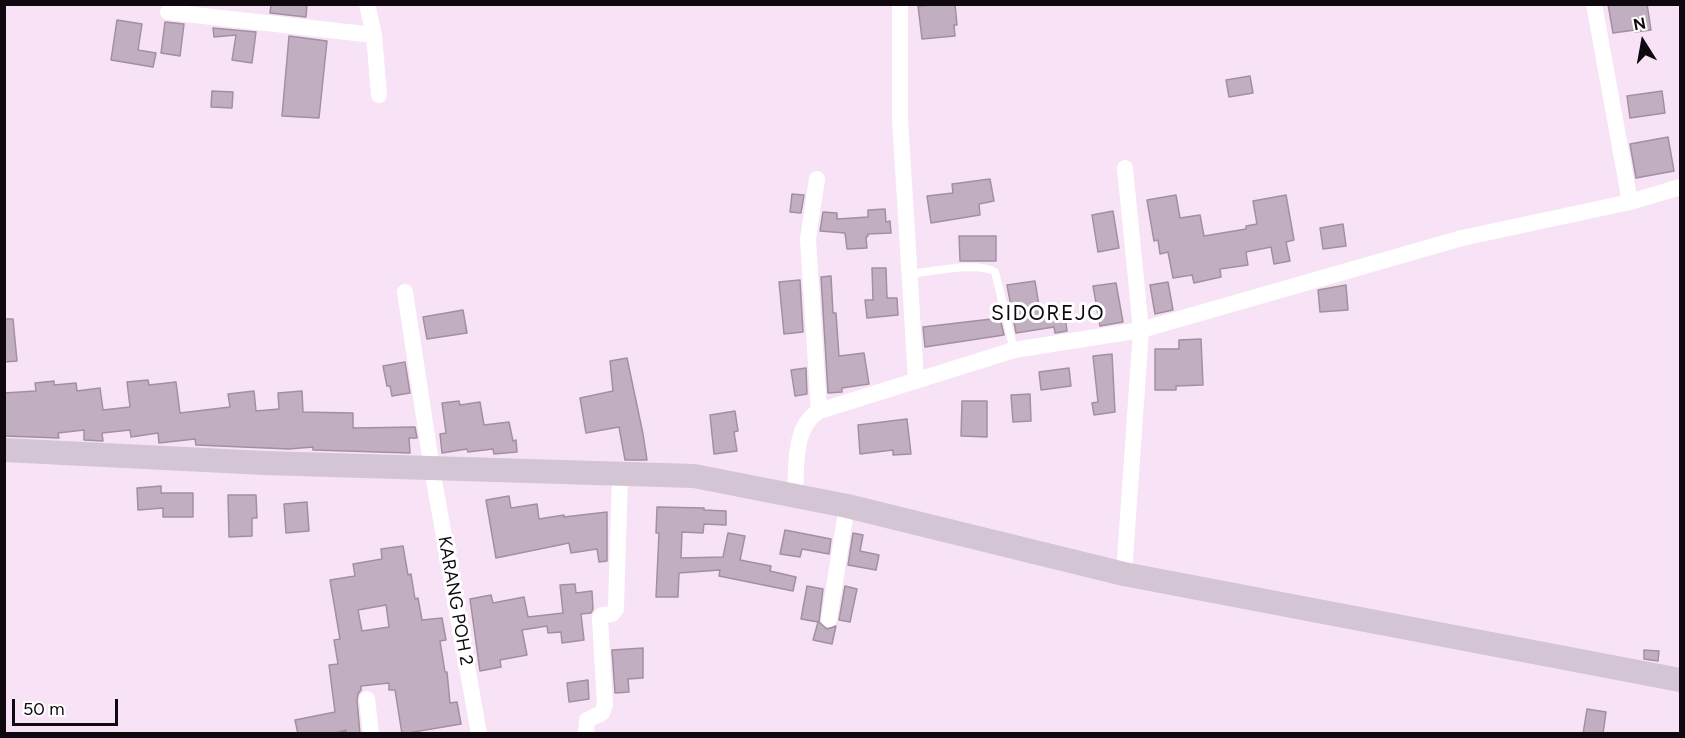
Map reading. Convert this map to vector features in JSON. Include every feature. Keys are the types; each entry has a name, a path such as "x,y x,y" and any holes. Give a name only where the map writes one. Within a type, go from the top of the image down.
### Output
{"main road":[{"path":"4,450 432,469 694,476 847,506 1124,574 1680,680"}],"street":[{"path":"367,4 374,35 379,95"},
{"path":"900,4 900,119 916,380"},
{"path":"1594,4 1630,202"},
{"path":"168,12 374,35"},
{"path":"1124,574 1142,330 1125,168"},
{"path":"817,179 808,239 819,411"},
{"path":"795,497 802,429 819,411 1014,350 1142,330 1462,238 1630,202 1680,187"},
{"name":"KARANG POH 2","path":"405,292 432,469 478,734"},
{"path":"586,734 587,720 602,713 605,705 600,618 602,615 612,614 616,609 620,474"},
{"path":"829,619 847,506"},
{"path":"367,699 372,734"}],"lane":[{"path":"910,274 975,267 988,268 994,272 1014,350"}],"building":[{"path":"271,4 307,4 306,17 270,13"},
{"path":"955,4 957,25 954,25 955,36 922,39 918,6"},
{"path":"1608,4 1647,4 1651,30 1613,33"},
{"path":"117,20 142,24 138,50 156,53 153,67 111,60"},
{"path":"165,22 184,24 180,56 161,53"},
{"path":"213,28 256,32 252,63 232,60 236,35 214,37"},
{"path":"289,36 327,41 319,118 282,116"},
{"path":"1250,76 1253,93 1229,97 1226,80"},
{"path":"212,91 233,92 232,108 211,107"},
{"path":"1662,91 1665,113 1630,118 1627,96"},
{"path":"1668,137 1674,171 1636,178 1630,144"},
{"path":"990,179 994,201 979,204 980,215 931,223 927,196 953,193 952,184"},
{"path":"792,194 804,195 801,213 790,212"},
{"path":"1176,195 1180,218 1200,215 1204,236 1246,229 1246,226 1257,224 1253,201 1286,195 1294,240 1286,242 1290,261 1274,264 1271,247 1246,252 1248,265 1220,269 1221,277 1194,283 1192,275 1173,278 1168,252 1160,254 1158,240 1154,241 1147,200"},
{"path":"885,209 886,222 890,221 891,233 868,234 867,248 847,249 845,233 820,231 823,212 837,213 837,219 868,217 868,210"},
{"path":"1113,211 1119,248 1098,252 1092,215"},
{"path":"1343,224 1346,246 1323,249 1320,228"},
{"path":"959,236 996,236 996,261 960,261"},
{"path":"872,268 886,268 887,298 897,298 898,315 867,318 865,300 873,300"},
{"path":"831,276 839,356 864,353 869,384 842,388 842,392 828,393 821,277"},
{"path":"800,280 803,332 784,334 779,282"},
{"path":"1035,281 1040,312 1064,309 1067,331 1055,333 1054,327 1016,333 1007,285"},
{"path":"1168,282 1173,310 1155,314 1150,285"},
{"path":"1116,283 1123,322 1100,326 1093,286"},
{"path":"1346,285 1348,310 1320,312 1318,290"},
{"path":"463,310 467,333 427,339 423,317"},
{"path":"1000,318 1004,335 925,347 923,327"},
{"path":"4,319 13,319 17,361 4,362"},
{"path":"1201,339 1203,385 1176,386 1176,390 1155,390 1155,349 1179,349 1179,340"},
{"path":"1112,354 1115,412 1094,415 1092,403 1098,402 1093,356"},
{"path":"627,358 647,460 625,460 619,427 586,433 580,398 613,391 610,361"},
{"path":"405,362 410,393 392,396 390,386 387,386 383,366"},
{"path":"806,368 807,394 795,396 791,370"},
{"path":"1069,368 1071,386 1041,390 1039,372"},
{"path":"148,380 149,385 176,382 180,413 230,407 228,394 254,391 256,411 279,409 278,393 302,391 303,412 353,413 353,428 415,427 417,438 409,438 410,453 313,450 313,447 289,449 196,445 195,439 159,443 158,433 131,437 130,430 102,433 103,441 84,440 84,430 58,433 59,438 4,436 4,393 36,391 35,383 54,381 54,385 76,383 77,391 100,388 103,410 130,407 127,382"},
{"path":"1030,394 1031,421 1013,422 1011,395"},
{"path":"459,401 460,405 480,402 484,425 509,422 513,441 516,440 517,452 494,454 493,449 468,452 467,449 442,453 440,434 446,433 442,403"},
{"path":"962,401 987,401 987,437 961,436"},
{"path":"735,411 738,431 734,432 737,451 714,454 710,415"},
{"path":"907,419 911,454 893,455 893,450 860,454 858,425"},
{"path":"161,486 161,493 193,493 193,517 163,517 163,508 138,510 137,488"},
{"path":"228,495 256,495 257,518 252,518 252,536 229,537"},
{"path":"509,496 511,508 537,504 539,519 607,512 607,561 599,562 597,549 571,553 569,543 496,558 486,500"},
{"path":"307,502 309,531 286,533 284,504"},
{"path":"657,507 726,511 726,525 704,524 703,533 682,532 681,558 723,557 728,533 745,536 740,560 771,566 770,571 796,577 793,591 719,576 720,570 679,573 678,597 656,597 659,533 656,533"},
{"path":"785,530 831,539 829,554 802,549 800,557 780,554"},
{"path":"853,533 863,535 860,551 879,555 876,570 848,565"},
{"path":"403,546 408,575 411,574 415,599 418,598 422,620 442,618 446,640 440,641 445,672 447,672 450,703 457,702 461,724 402,734 395,690 389,690 389,683 361,686 357,700 360,734 346,734 346,730 331,734 298,734 295,720 335,712 329,665 338,664 334,640 340,639 330,580 355,576 353,564 382,559 381,549","holes":["386,605 389,627 362,631 358,610"]},
{"path":"575,584 576,593 592,591 593,609 591,613 581,614 584,640 562,643 561,632 548,633 547,626 522,630 527,655 500,660 501,667 480,671 470,599 491,595 493,603 524,597 528,617 563,613 560,585"},
{"path":"807,586 823,589 819,622 827,629 836,626 832,644 813,640 818,622 801,619"},
{"path":"845,586 857,589 850,622 839,620"},
{"path":"643,648 643,678 628,679 629,692 615,693 612,650"},
{"path":"1644,650 1659,651 1658,661 1644,659"},
{"path":"588,680 589,699 569,702 567,683"},
{"path":"1587,709 1606,712 1603,734 1583,734"}],"district":[{"name":"SIDOREJO","path":"1048,314"}]}
